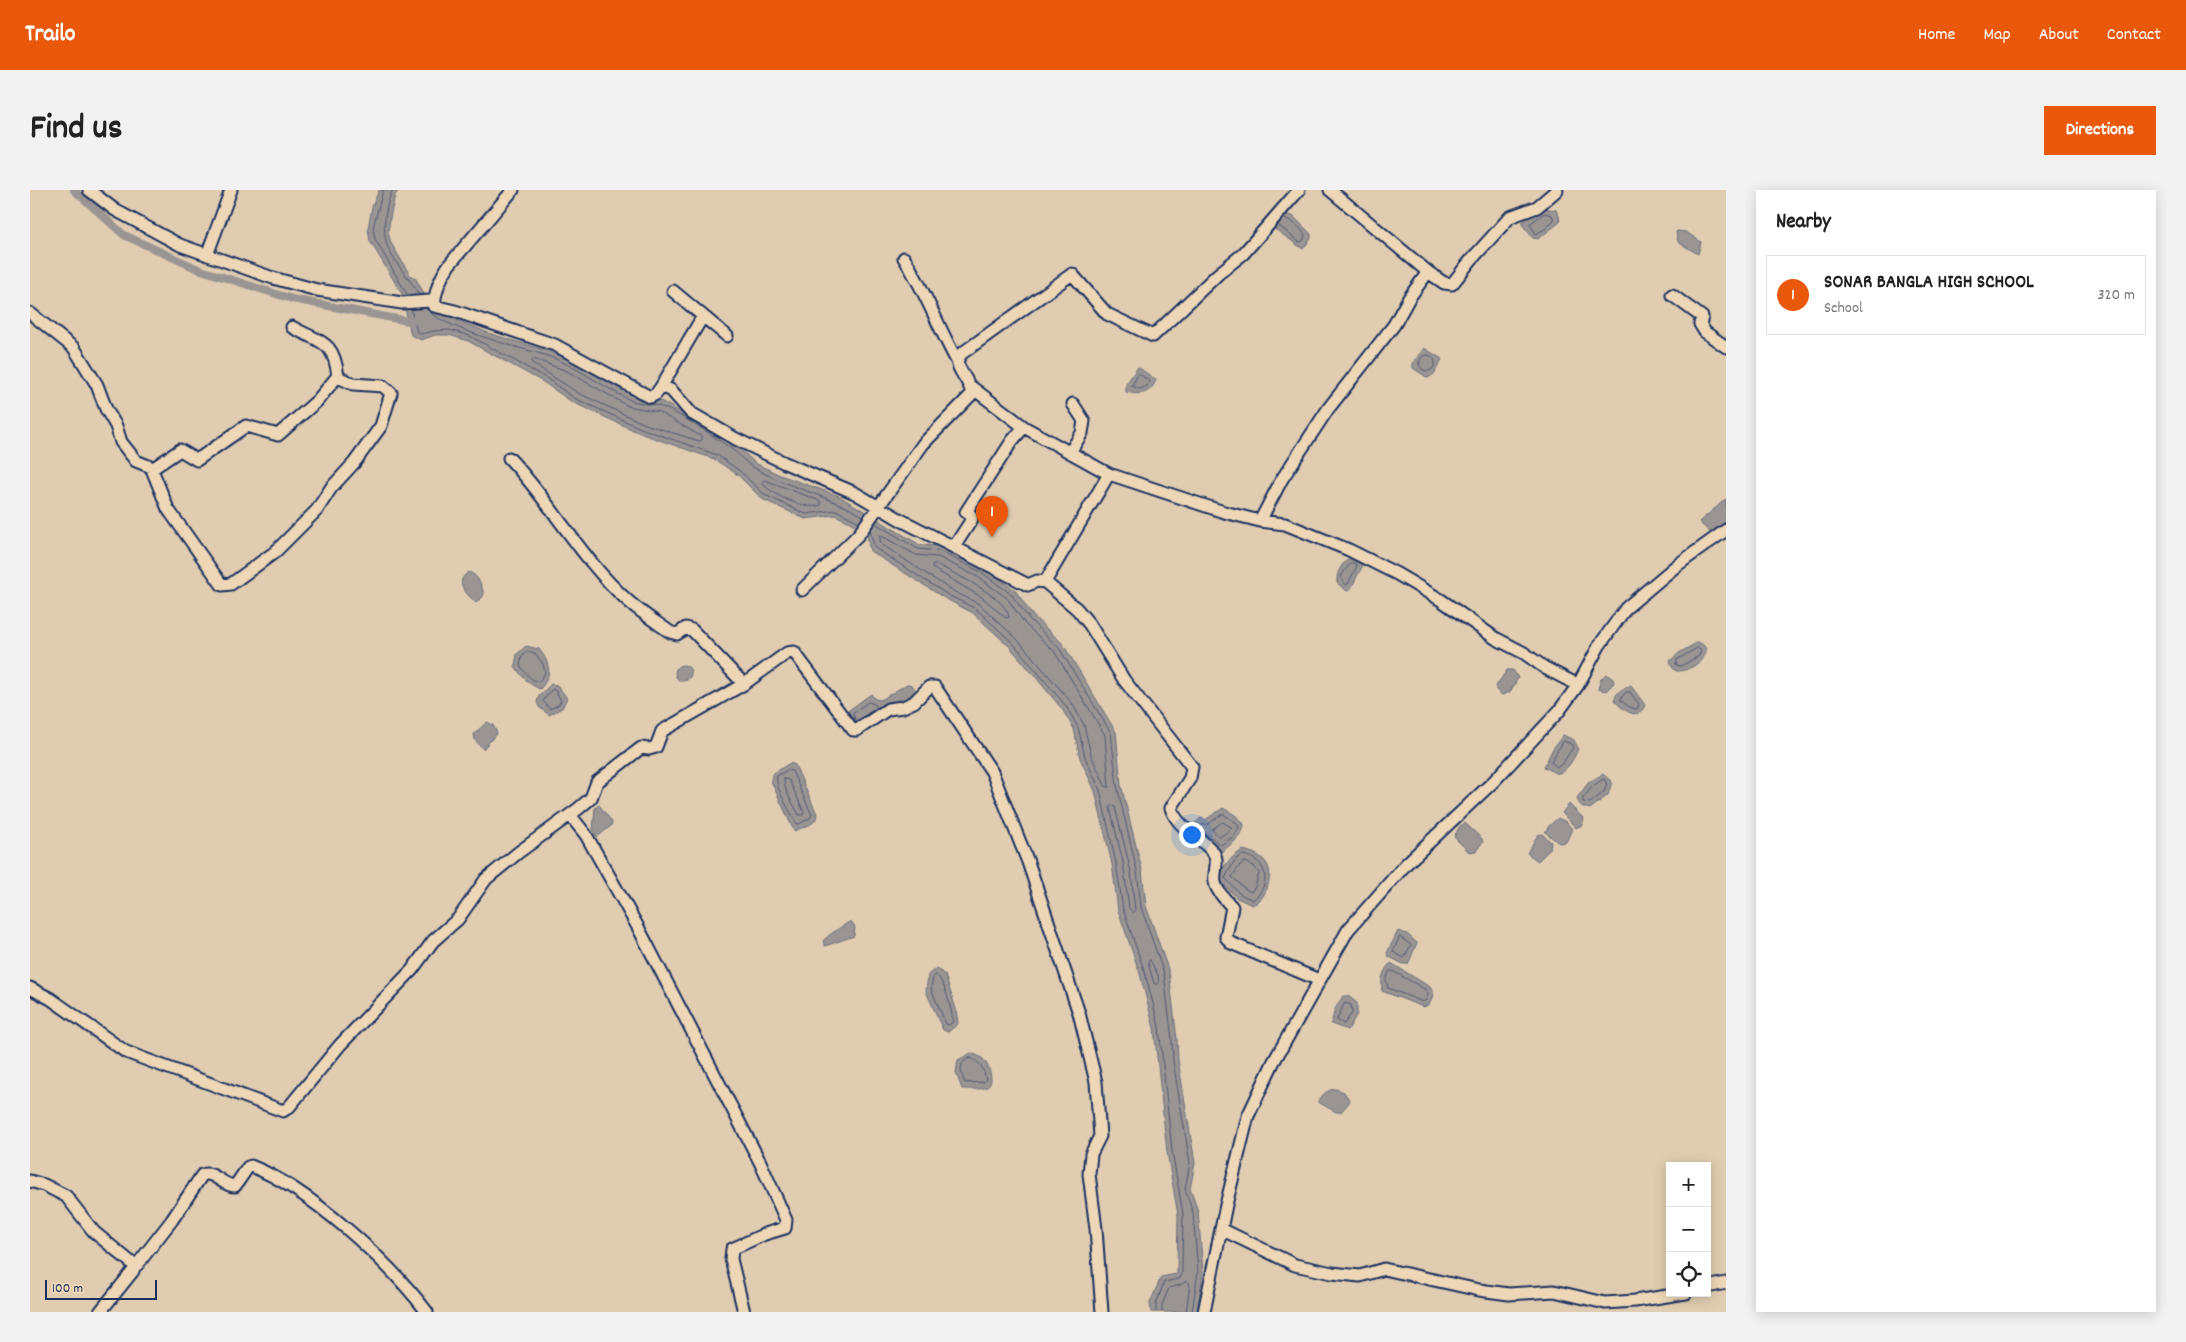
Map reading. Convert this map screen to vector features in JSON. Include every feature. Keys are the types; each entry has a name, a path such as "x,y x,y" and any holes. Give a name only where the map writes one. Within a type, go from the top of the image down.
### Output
{"street":[{"path":"89,190 116,210 149,230 180,245 273,278 308,288 402,303 432,303 555,345 650,398 661,387 703,316"},
{"path":"207,255 231,190"},
{"path":"432,303 445,271 512,190"},
{"path":"957,361 961,354 1072,274 1107,314 1153,336 1218,274 1243,254 1299,190"},
{"path":"1330,190 1428,272 1444,283 1452,284 1510,218 1537,208 1557,190"},
{"path":"802,590 859,534 923,444 972,394 970,386 943,337 917,277 904,258"},
{"path":"1260,520 1282,479 1328,409 1394,325 1409,298 1428,272"},
{"path":"673,291 727,336"},
{"path":"1672,295 1702,316 1700,324 1705,332 1726,347"},
{"path":"30,313 74,348 97,385 106,409 116,426 121,442 136,460 143,462 152,469 168,509 186,532 219,583 225,586 231,584 276,552 317,510 331,488 354,463 381,426 391,393 388,389 377,385 353,384 338,377"},
{"path":"292,327 320,340 329,348 335,356 338,377"},
{"path":"152,469 180,450 197,460 246,426 278,435 317,401 333,380 338,377"},
{"path":"970,386 1024,427 1110,474 1224,512 1286,524 1349,550 1397,574 1441,600 1495,638 1578,685"},
{"path":"661,387 670,390 691,414 736,439 784,463 855,493 876,509 954,546 1028,585 1037,581 1044,582 1077,609 1090,625 1124,680 1192,767 1190,778 1171,808 1174,816 1182,826 1213,853 1217,866 1215,882 1222,896 1232,907 1226,937 1231,944 1319,980"},
{"path":"1070,452 1082,433 1084,421 1073,404"},
{"path":"954,546 972,519 971,515 966,512 1012,441 1024,427"},
{"path":"509,458 527,476 588,558 627,600 670,632 676,634 686,628 692,630 744,684"},
{"path":"1044,582 1110,474"},
{"path":"1204,1312 1221,1229 1248,1116 1273,1063 1348,930 1406,864 1493,782 1559,711 1578,685 1599,646 1626,608 1676,566 1726,530"},
{"path":"30,988 51,999 126,1052 283,1111 289,1107 340,1045 412,970 433,941 458,919 486,879 591,798 597,782 633,752 641,748 649,749 656,747 662,731 744,684 787,653 794,652 852,730 857,730 888,709 903,707 914,702 929,686 935,687 992,772 1028,862 1079,1013 1096,1082 1100,1136 1091,1154 1089,1174 1096,1229 1102,1312"},
{"path":"570,815 586,835 639,928 761,1164 786,1220 785,1228 764,1234 732,1248 731,1259 744,1312"},
{"path":"100,1312 133,1271 135,1265 140,1263 156,1242 202,1175 211,1175 228,1185 235,1186 248,1167 251,1166 291,1188 331,1215 410,1289 427,1312"},
{"path":"30,1181 44,1184 66,1196 94,1232 135,1265"},
{"path":"1221,1229 1295,1265 1332,1273 1360,1276 1384,1269 1479,1290 1509,1294 1554,1291 1605,1303 1666,1296"},
{"path":"1711,1287 1726,1283"}],"water":[{"path":"379,190 400,190 395,195 390,218 388,232 391,243 410,275 416,279 433,310 491,334 551,352 572,361 632,395 663,402 737,446 755,463 780,475 839,496 920,545 940,546 984,568 1015,590 1033,616 1063,644 1116,732 1121,785 1142,870 1146,906 1169,972 1178,1060 1195,1163 1190,1189 1198,1211 1203,1272 1197,1312 1151,1312 1150,1303 1161,1277 1177,1274 1178,1215 1167,1152 1154,1028 1140,974 1118,910 1112,864 1095,791 1080,758 1074,729 1062,709 1009,646 973,613 946,599 870,551 867,535 850,522 835,515 805,519 762,499 738,475 714,459 642,434 572,402 543,382 468,341 449,335 435,335 421,340 411,335 402,294 370,241 368,228 372,207"},
{"path":"1543,208 1556,210 1560,222 1538,239 1533,238 1521,223"},
{"path":"1283,214 1293,216 1311,234 1311,238 1303,249 1272,227"},
{"path":"1677,231 1686,232 1701,242 1698,254 1678,242"},
{"path":"1424,348 1442,359 1434,374 1428,378 1413,368 1413,363"},
{"path":"1138,367 1156,380 1154,385 1144,393 1126,392 1126,384"},
{"path":"1726,499 1726,524 1712,534 1699,522"},
{"path":"1352,557 1363,562 1350,590 1347,591 1337,583 1338,575 1343,565"},
{"path":"469,572 477,578 484,595 476,603 465,591 462,584 464,576"},
{"path":"1698,642 1704,646 1705,656 1688,669 1676,671 1670,661 1679,653"},
{"path":"526,646 539,649 548,664 547,679 540,689 526,680 515,666 517,654"},
{"path":"680,665 686,665 691,670 689,679 680,681 675,676 675,670"},
{"path":"1507,670 1513,670 1518,678 1510,692 1502,695 1496,690 1496,686"},
{"path":"1606,674 1613,679 1614,683 1606,691 1598,689 1601,679"},
{"path":"551,684 557,685 567,698 562,708 549,715 539,707 537,702 539,696"},
{"path":"907,684 912,685 917,693 913,699 855,726 845,713 871,694 875,699 881,700"},
{"path":"1631,686 1645,705 1642,710 1634,714 1625,710 1614,700 1621,690"},
{"path":"487,722 493,725 497,733 483,749 475,740 474,734"},
{"path":"1563,735 1574,740 1578,748 1573,760 1566,768 1556,773 1544,767 1552,750"},
{"path":"790,763 795,765 817,814 815,821 794,831 771,781 772,774"},
{"path":"1603,774 1612,782 1608,795 1590,809 1581,806 1577,798 1589,782"},
{"path":"1569,804 1584,819 1582,825 1576,828 1562,813"},
{"path":"599,805 612,822 611,826 597,837 593,829 595,808"},
{"path":"1223,808 1235,815 1244,824 1239,837 1221,852 1190,828 1201,818 1205,820"},
{"path":"1558,818 1566,822 1572,829 1566,842 1559,843 1545,832"},
{"path":"1465,823 1482,839 1483,842 1476,851 1469,852 1454,837 1460,826"},
{"path":"1542,834 1551,842 1550,849 1538,861 1527,853 1538,835"},
{"path":"1242,850 1262,858 1266,862 1270,873 1265,894 1252,905 1237,898 1219,880 1224,867"},
{"path":"851,921 855,927 854,936 825,946 823,941 825,939"},
{"path":"1398,931 1407,934 1417,943 1408,964 1403,964 1388,956 1387,953"},
{"path":"1391,963 1430,987 1433,992 1432,1000 1426,1006 1423,1007 1382,991 1383,976"},
{"path":"936,968 945,975 956,1009 958,1024 948,1032 943,1030 926,991 928,975"},
{"path":"1343,996 1348,996 1357,1003 1357,1014 1348,1030 1331,1024 1335,1009"},
{"path":"971,1053 982,1058 989,1068 991,1081 987,1087 962,1089 956,1073 958,1060"},
{"path":"1336,1089 1344,1092 1350,1101 1341,1112 1336,1112 1318,1102 1325,1093"}],"waterway":[{"path":"74,190 124,235 198,269 292,299 408,321 416,320"}],"place":[{"name":"SONAR BANGLA HIGH SCHOOL","path":"992,537"}]}
